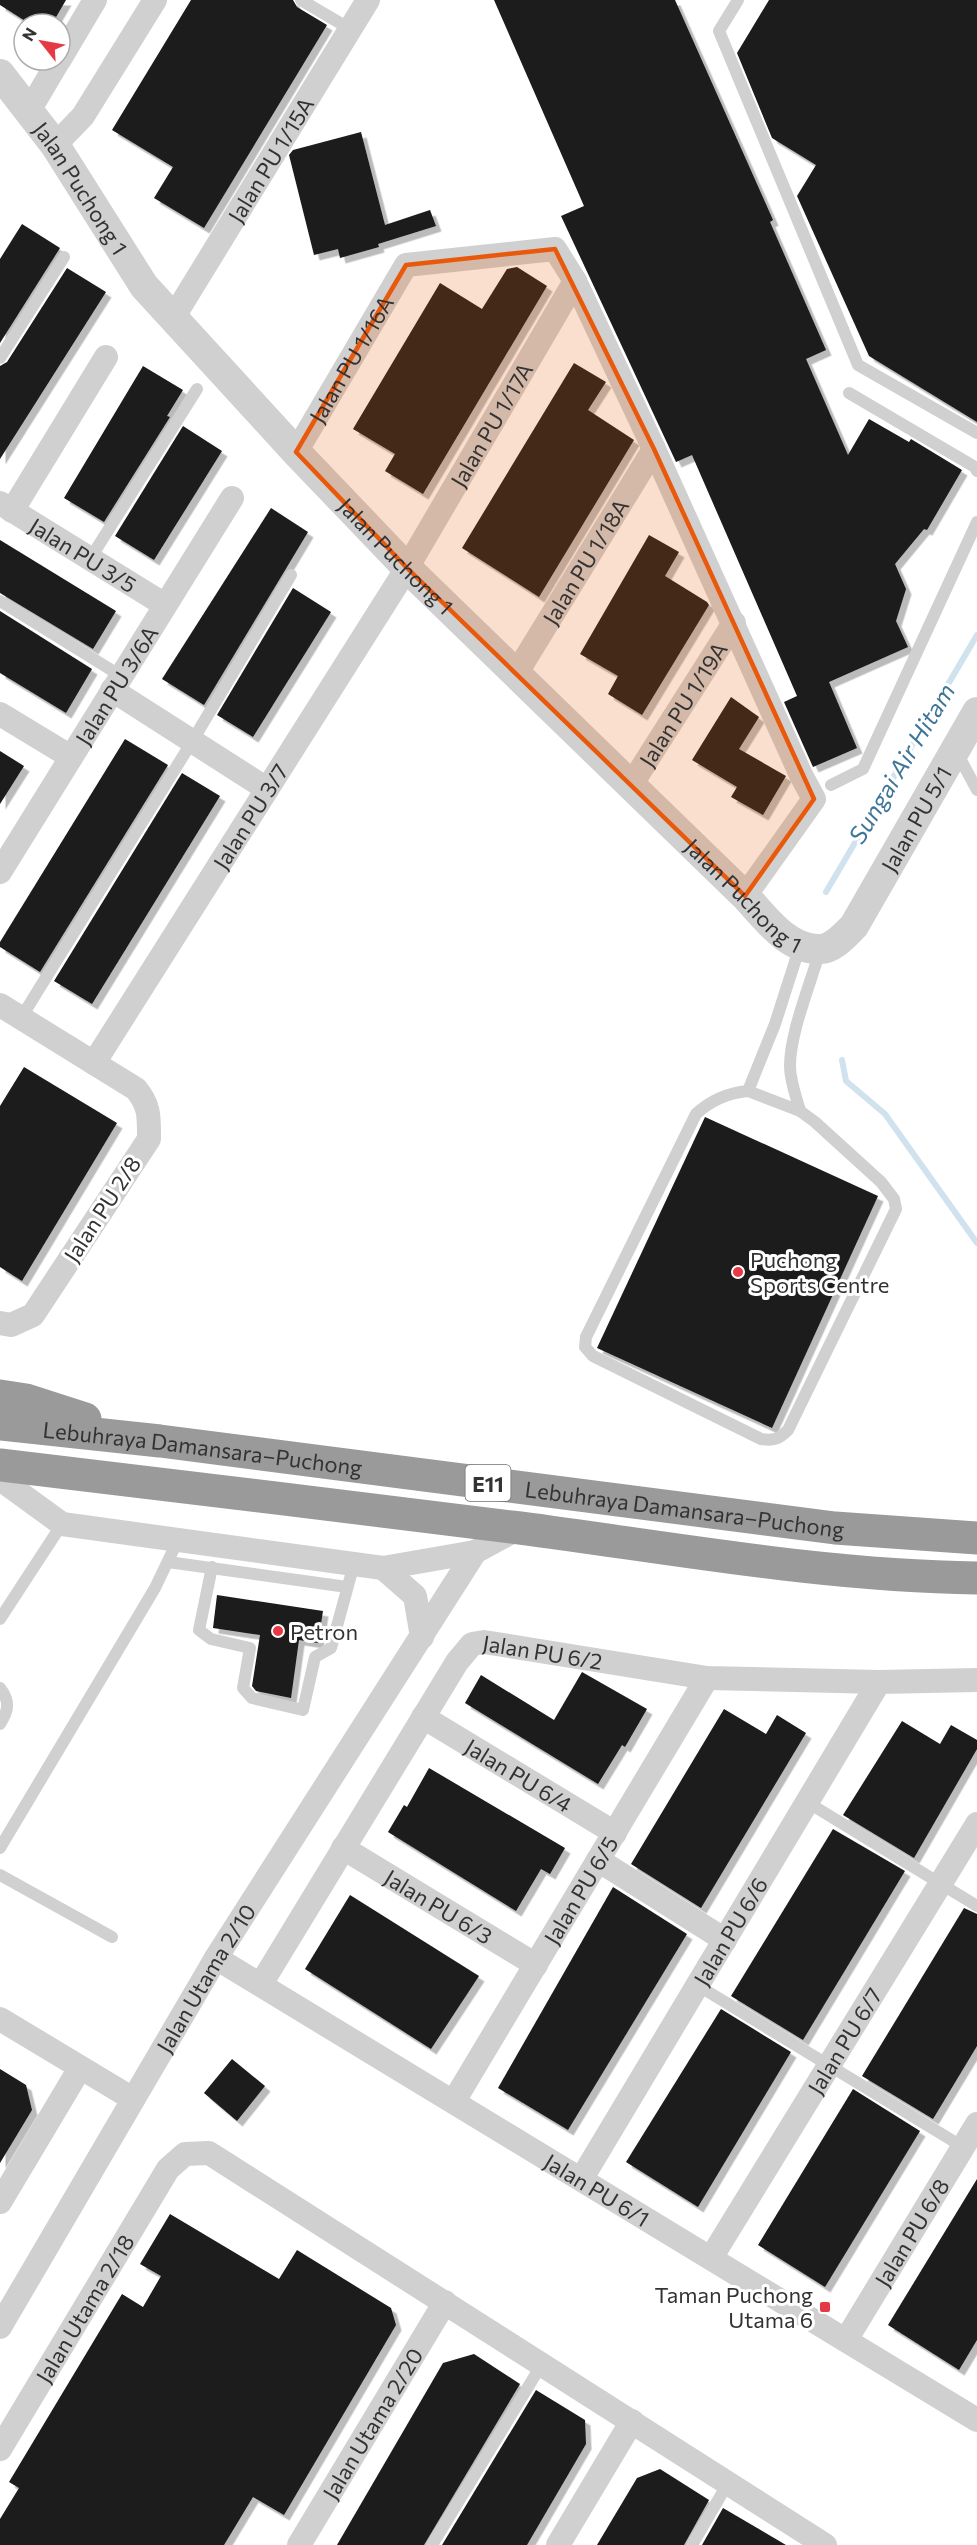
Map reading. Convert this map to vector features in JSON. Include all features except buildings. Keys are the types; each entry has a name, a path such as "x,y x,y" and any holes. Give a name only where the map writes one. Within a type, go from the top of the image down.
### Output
{"highway":[{"path":"0,1396 26,1400 160,1442"},
{"name":"Lebuhraya Damansara–Puchong","path":"0,1424 160,1442 835,1528 977,1538"},
{"name":"Lebuhraya Damansara–Puchong","path":"0,1465 519,1528 785,1564 977,1578"}],"street":[{"path":"72,39 95,0"},
{"path":"55,145 83,117 155,0"},
{"name":"Jalan PU 1/15A","path":"173,318 368,0"},
{"path":"29,111 52,72"},
{"name":"Jalan Puchong 1","path":"0,74 55,145 144,286 296,453 407,568 745,896 783,936 810,948 837,942 854,926"},
{"name":"Jalan PU 1/16A","path":"296,453 406,265 555,249 575,281"},
{"path":"575,281 734,623 801,775 822,792 745,896"},
{"name":"Jalan PU 1/17A","path":"407,568 575,281"},
{"path":"6,507 106,357"},
{"name":"Jalan PU 1/18A","path":"516,674 654,449"},
{"name":"Jalan PU 3/6A","path":"0,872 232,498"},
{"name":"Jalan PU 3/5","path":"6,507 165,605"},
{"name":"Jalan PU 3/7","path":"94,1063 407,568"},
{"name":"Jalan PU 1/19A","path":"631,785 734,623"},
{"path":"117,683 192,740 267,789"},
{"name":"Jalan PU 5/1","path":"854,926 977,712"},
{"path":"0,714 71,757"},
{"path":"8,1015 94,1063"},
{"name":"Jalan PU 2/8","path":"11,1322 33,1315 149,1139 147,1102 136,1089 94,1063"},
{"path":"0,1479 62,1524 383,1568 475,1552"},
{"name":"Jalan Utama 2/10","path":"0,2327 216,1958 475,1552 519,1528"},
{"path":"383,1568 415,1596 422,1636"},
{"name":"Jalan PU 6/2","path":"261,1984 423,1717 464,1652 472,1644 478,1642 707,1678 879,1682 977,1680"},
{"name":"Jalan PU 6/5","path":"454,2102 707,1678"},
{"name":"Jalan PU 6/6","path":"582,2178 879,1682"},
{"name":"Jalan PU 6/4","path":"423,1717 615,1833"},
{"name":"Jalan PU 6/7","path":"711,2258 977,1824"},
{"name":"Jalan PU 6/3","path":"343,1848 536,1965"},
{"path":"598,1860 724,1940"},
{"name":"Jalan PU 6/1","path":"216,1958 977,2419"},
{"path":"0,2019 133,2099"},
{"path":"1,2200 80,2068"},
{"name":"Jalan PU 6/8","path":"846,2340 977,2124"},
{"name":"Jalan Utama 2/18","path":"0,2449 168,2169 185,2154 209,2153 445,2302"},
{"path":"445,2302 820,2544"},
{"name":"Jalan Utama 2/20","path":"298,2545 445,2302"},
{"path":"558,2545 632,2421"}],"lane":[{"path":"301,0 350,28"},
{"path":"738,0 719,31 858,365 977,433"},
{"path":"0,358 64,257"},
{"path":"90,559 197,389"},
{"path":"849,393 975,467 977,471"},
{"path":"822,792 863,769 977,522"},
{"path":"8,1015 192,740 291,574"},
{"path":"0,602 117,683"},
{"path":"955,750 977,790"},
{"path":"748,1091 775,1024 810,948"},
{"path":"800,1111 791,1082 789,1065 810,948"},
{"path":"748,1091 800,1111 881,1182 894,1199 896,1209 788,1430 781,1437 772,1440 761,1439 592,1356 585,1347 586,1337 696,1114 707,1104 724,1095 748,1091"},
{"path":"0,1619 62,1524"},
{"path":"0,1848 154,1588 178,1540"},
{"path":"168,1562 347,1587"},
{"path":"212,1567 199,1630 211,1639 250,1648 243,1688 252,1698 303,1710 315,1658 331,1648 354,1564"},
{"path":"0,1688 7,1698 8,1706 0,1724"},
{"path":"807,1802 977,1906"},
{"path":"0,1875 112,1937"},
{"path":"698,1985 963,2147"},
{"path":"432,2545 542,2364"},
{"path":"692,2545 728,2483"}],"highlighted area":[{"path":"555,249 654,449 814,799 745,896 407,568 296,452 406,265"}],"waterway":[{"name":"Sungai Air Hitam","path":"826,892 977,635"},
{"name":"Sungai Air Hitam","path":"842,1060 846,1081 885,1114 977,1243"}],"place":[{"name":"Puchong Sports Centre","path":"738,1272"},
{"name":"Petron","path":"278,1631"},
{"name":"Taman Puchong Utama 6","path":"825,2307"}]}
